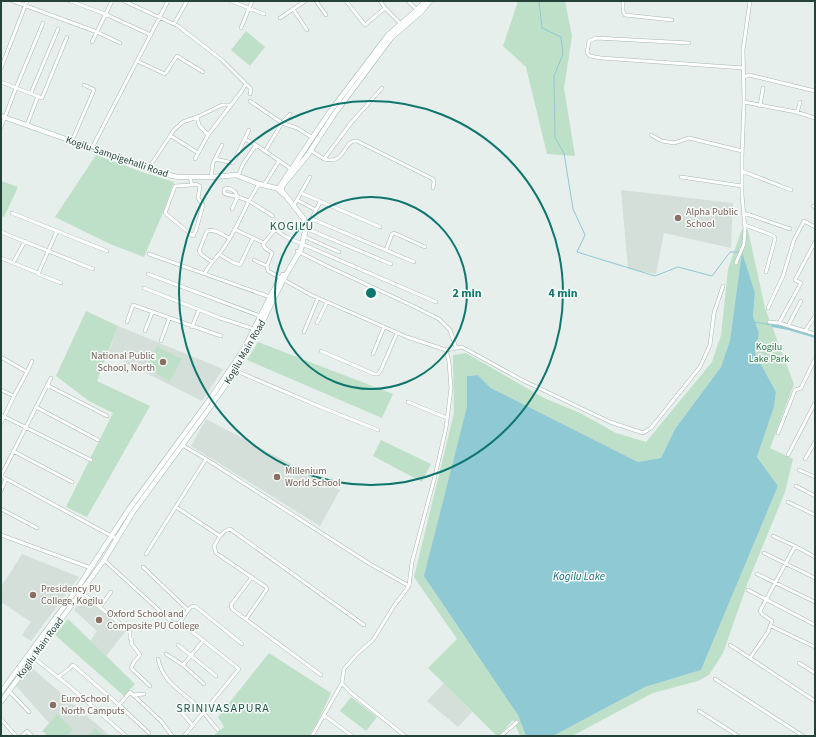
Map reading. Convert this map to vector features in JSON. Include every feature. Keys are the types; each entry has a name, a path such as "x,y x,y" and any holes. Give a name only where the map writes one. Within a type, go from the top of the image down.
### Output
{"main road":[{"path":"280,189 291,169 310,150 333,116 391,38 425,1"},
{"path":"280,189 329,114 388,35 421,12 430,1"},
{"name":"Kogilu-Sampigehalli Road","path":"3,116 164,174 178,177 238,176 259,184 280,189"},
{"path":"280,189 304,219 306,227"},
{"path":"280,189 300,216 306,227"},
{"name":"Kogilu Main Road","path":"1,692 104,560 129,509 244,349 270,297 298,251 304,237 306,227"},
{"name":"Kogilu Main Road","path":"1,702 34,658 79,591 91,568 236,370 258,331 282,279"}],"street":[{"path":"13,1 97,32 120,43"},
{"path":"1,68 28,1"},
{"path":"70,1 105,14 151,35"},
{"path":"92,42 112,1"},
{"path":"124,1 174,24 222,60 251,89 250,94"},
{"path":"92,148 168,1"},
{"path":"174,24 187,1"},
{"path":"231,1 264,14"},
{"path":"241,28 252,1"},
{"path":"280,18 305,1"},
{"path":"316,1 326,16"},
{"path":"346,1 365,25 385,8"},
{"path":"380,1 403,26"},
{"path":"408,1 417,10"},
{"path":"623,1 623,11 626,16 672,20"},
{"path":"736,263 744,244 745,225 742,186 744,102 743,50 750,1"},
{"path":"293,9 307,30"},
{"path":"1,127 3,116 43,23"},
{"path":"31,94 58,29"},
{"path":"1,82 42,98 67,37"},
{"path":"689,43 596,38 589,41 587,53 590,56 602,58 744,68"},
{"path":"137,61 165,74 177,56 203,72"},
{"path":"744,77 750,75 815,91"},
{"path":"195,159 208,135 246,84"},
{"path":"72,141 94,90 84,85"},
{"path":"324,159 351,123 382,88"},
{"path":"760,106 763,88"},
{"path":"27,125 38,96"},
{"path":"250,101 282,123 297,128 313,138"},
{"path":"744,102 815,118"},
{"path":"797,113 800,102"},
{"path":"148,168 174,130 183,122 222,105 231,106"},
{"path":"266,151 282,123 290,114"},
{"path":"197,117 199,125 208,135"},
{"path":"215,159 233,163 249,130"},
{"path":"651,135 662,141 674,143 690,138 742,151"},
{"path":"171,136 198,152"},
{"path":"245,139 266,151 291,169"},
{"path":"310,150 324,159 332,161 340,157 350,144 357,141 433,179 433,188"},
{"path":"211,177 215,159 222,145"},
{"path":"238,176 243,164 256,145"},
{"path":"264,185 279,161"},
{"path":"742,171 791,190"},
{"path":"190,177 192,185"},
{"path":"294,205 310,177"},
{"path":"681,177 742,186"},
{"path":"196,184 200,186 198,198 203,203 193,236 165,213 175,186 192,185 196,184"},
{"path":"205,273 229,238 259,184"},
{"path":"301,193 380,227"},
{"path":"232,209 237,196 249,201 272,216"},
{"path":"297,200 316,210"},
{"path":"320,202 312,219 306,227 391,264"},
{"path":"12,213 108,251"},
{"path":"744,213 790,229"},
{"path":"312,219 414,262"},
{"path":"768,308 783,276 794,240 804,221 815,227"},
{"path":"745,225 774,236 775,240 766,272"},
{"path":"234,229 264,243"},
{"path":"212,262 202,255 200,251 207,231 211,230 229,238"},
{"path":"264,243 272,232 276,230 286,237 301,244 436,302"},
{"path":"38,273 57,231"},
{"path":"1,232 93,269"},
{"path":"386,250 392,234 394,233 425,247"},
{"path":"304,237 339,252"},
{"path":"219,254 240,265 253,238"},
{"path":"13,263 24,241"},
{"path":"779,323 801,283 795,280 815,242"},
{"path":"264,243 263,246 272,253 267,266 268,271 318,298 384,327 446,350 462,347 522,380 610,422 643,433 651,428 700,367 710,344 714,312 724,286"},
{"path":"298,251 438,319 450,330 456,348"},
{"path":"149,254 270,297"},
{"path":"1,258 61,283"},
{"path":"254,260 267,266"},
{"path":"148,274 260,316"},
{"path":"144,288 199,310 254,329"},
{"path":"304,332 318,298"},
{"path":"788,326 801,301"},
{"path":"317,322 327,302"},
{"path":"127,322 133,306 221,336"},
{"path":"192,327 199,310"},
{"path":"145,331 152,313"},
{"path":"805,331 815,316"},
{"path":"161,341 169,319"},
{"path":"769,322 779,323 815,334"},
{"path":"373,354 384,327"},
{"path":"321,351 374,374 378,374 397,332"},
{"path":"312,736 342,683 344,670 357,654 372,640 409,586 412,562 435,476 447,418 451,388 449,362 446,350"},
{"path":"1,357 27,372"},
{"path":"778,432 795,390 801,388 815,359"},
{"path":"1,423 3,416 32,361"},
{"path":"230,368 378,430"},
{"path":"51,378 1,476 114,537"},
{"path":"47,385 107,416"},
{"path":"1,390 14,396"},
{"path":"408,402 447,418"},
{"path":"788,454 815,403"},
{"path":"36,406 98,440"},
{"path":"3,416 91,460"},
{"path":"805,459 815,442"},
{"path":"182,445 370,564 409,586"},
{"path":"13,451 72,482"},
{"path":"146,554 206,459"},
{"path":"799,470 815,477"},
{"path":"1,491 6,479"},
{"path":"796,486 815,496"},
{"path":"788,502 815,515"},
{"path":"176,507 220,536"},
{"path":"1,509 37,528"},
{"path":"246,618 267,589 216,553 214,546 224,531 230,530 364,625"},
{"path":"1,535 91,568"},
{"path":"773,536 815,557"},
{"path":"750,658 771,626 772,621 760,612 795,546"},
{"path":"764,554 815,578"},
{"path":"104,560 173,623 177,624 180,622 188,610 195,606 242,644"},
{"path":"143,567 188,610"},
{"path":"756,574 815,602"},
{"path":"252,577 231,605 232,609 321,675"},
{"path":"748,590 815,625"},
{"path":"79,591 130,632 132,643 140,654 131,668 150,686"},
{"path":"100,607 111,592"},
{"path":"180,622 239,669 184,736"},
{"path":"771,626 815,647"},
{"path":"184,665 203,641"},
{"path":"178,645 216,676"},
{"path":"730,645 815,702"},
{"path":"166,654 184,665 204,684"},
{"path":"34,658 126,736"},
{"path":"158,659 160,669 166,679 204,713 218,730"},
{"path":"799,664 815,673"},
{"path":"58,678 73,665 119,704 149,733"},
{"path":"715,679 803,736"},
{"path":"342,683 350,692 405,736"},
{"path":"9,691 29,712"},
{"path":"119,704 130,692 161,721 172,736"},
{"path":"133,695 144,694"},
{"path":"178,708 193,726"},
{"path":"699,711 738,736"},
{"path":"324,715 352,736"},
{"path":"1,719 16,736"},
{"path":"501,736 517,722"},
{"path":"22,736 27,731 32,736"}],"shaded area":[{"name":"Alpha Public School","path":"621,190 733,203 731,248 664,233 656,274 628,269"},
{"name":"National Public School, North","path":"118,326 223,369 202,401 108,354"},
{"name":"Millenium World School","path":"206,419 340,490 320,526 191,446"},
{"name":"Presidency PU College, Kogilu","path":"22,554 79,577 31,641 22,635 31,622 1,602 1,587"},
{"name":"Oxford School and Composite PU College","path":"83,597 126,631 106,656 90,641 97,631 74,610"},
{"name":"EuroSchool North Camputs","path":"31,667 110,736 47,736 42,731 49,723 16,686"},
{"path":"444,683 472,712 458,727 427,701"}],"green space":[{"path":"518,1 565,1 572,36 564,88 575,156 547,154 526,67 503,46"},
{"path":"246,31 265,47 250,66 231,50"},
{"path":"96,155 174,182 144,257 110,244 55,217"},
{"path":"1,181 18,187 4,217 1,216"},
{"name":"Kogilu Lake Park","path":"742,229 748,230 765,308 794,384 770,448 793,459 785,492 748,582 723,653 709,675 698,681 653,693 572,736 553,736 645,687 701,670 778,486 757,457 774,407 776,392 755,353 759,333 753,316 755,293 742,253 730,340 721,367 675,429 661,458 638,462 491,388 478,375 467,376 467,407 518,715 526,736 520,736 513,720 499,736 497,736 428,668 457,639 414,577 454,413 453,355 466,353 544,398 580,413 616,433 646,442 712,362 721,335 728,269"},
{"path":"86,311 118,326 97,381 150,406 87,517 66,507 113,413 89,401 56,376"},
{"path":"258,342 393,394 382,418 247,360"},
{"path":"157,346 182,359 170,381 145,368"},
{"path":"381,440 431,464 422,482 373,456"},
{"path":"68,619 135,684 124,696 55,635"},
{"path":"269,653 331,693 317,723 309,736 213,736 224,727 218,717"},
{"path":"351,697 377,717 366,731 340,711"},
{"path":"57,714 73,729 67,736 49,736 43,731"},
{"path":"95,728 104,736 88,736"}],"water":[{"name":"Kogilu Lake","path":"742,252 755,293 753,316 759,333 755,353 776,392 774,407 757,457 778,486 701,670 645,687 553,736 526,736 518,715 424,576 467,407 467,376 478,375 491,388 638,462 661,458 675,429 721,367 730,340"},
{"path":"771,324 811,334 815,336 815,338 772,327"}],"waterway":[{"path":"539,1 542,28 561,37 563,54 554,76 555,138 564,153 573,209 585,235 577,252 655,276 678,267 712,276 730,252 740,252"},
{"path":"754,322 772,325"}],"place":[{"name":"Alpha Public School","path":"678,218"},
{"name":"National Public School, North","path":"163,362"},
{"name":"Millenium World School","path":"277,477"},
{"name":"Presidency PU College, Kogilu","path":"33,595"},
{"name":"Oxford School and Composite PU College","path":"99,620"},
{"name":"EuroSchool North Camputs","path":"53,705"}],"district":[{"name":"KOGILU","path":"292,226"},
{"name":"SRINIVASAPURA","path":"223,708"}]}
